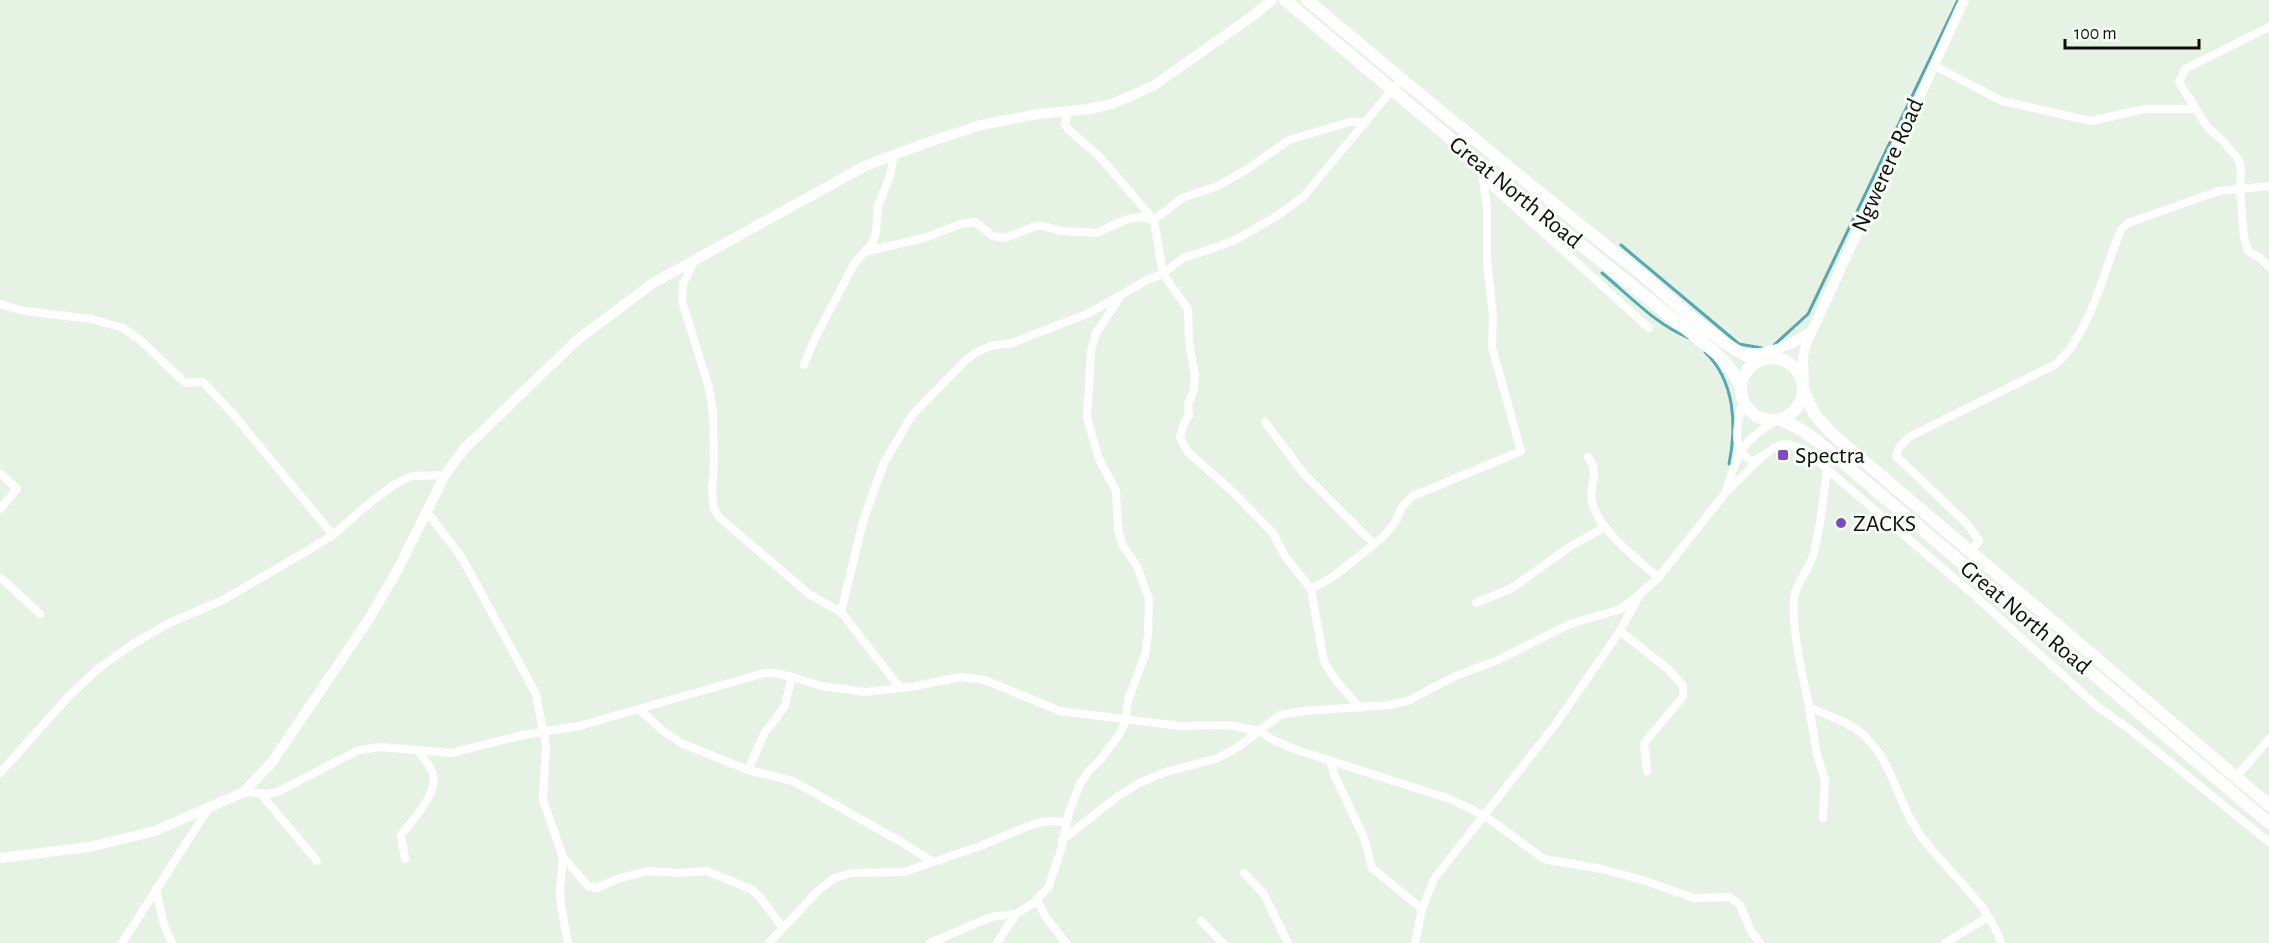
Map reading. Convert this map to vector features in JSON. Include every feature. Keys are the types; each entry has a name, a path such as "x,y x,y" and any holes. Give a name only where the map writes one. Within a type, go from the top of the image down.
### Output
{"main road":[{"name":"Great North Road","path":"1285,0 1392,90 1486,174 1717,354 1732,371 1742,393"},
{"name":"Great North Road","path":"1307,0 1496,158 1726,344 1742,354 1760,360"},
{"path":"1777,358 1791,365 1798,372 1804,389 1796,410 1785,418 1765,420 1754,414 1742,393 1746,372 1760,360 1777,358"},
{"name":"Great North Road","path":"1804,389 1822,425 2269,805"},
{"name":"Great North Road","path":"1778,419 1800,429 1820,444 2269,823"}],"street":[{"path":"0,858 89,847 155,831 244,792 272,762 367,621 397,571 445,475 464,449 577,340 653,283 865,166 894,154 981,125 1038,114 1112,104 1153,86 1251,18 1272,0"},
{"name":"Ngwerere Road","path":"1804,389 1803,357 1812,331 1964,0"},
{"path":"2269,27 2185,69 2179,82 2208,128 2239,160 2244,237 2248,251 2269,267"},
{"path":"1933,65 2002,101 2091,121 2145,110 2194,109"},
{"path":"842,612 864,518 879,477 912,415 975,353 990,346 1012,343 1050,330 1089,313 1147,280 1163,274 1183,258 1228,243 1277,216 1303,197 1401,79"},
{"path":"1068,111 1065,124 1068,129 1107,165 1154,220 1163,274 1188,309 1194,390 1188,404 1189,415 1180,437 1182,442 1189,453 1234,493 1273,533 1286,556 1311,589 1324,662 1335,679 1360,708"},
{"path":"1154,220 1182,198 1218,186 1289,140 1350,122 1366,123"},
{"path":"804,365 814,340 854,264 872,244 876,233 878,206 890,176 894,154"},
{"path":"1311,589 1334,576 1383,537 1395,523 1402,507 1413,496 1521,451 1492,347 1493,315 1487,262 1486,174 1496,158"},
{"path":"1486,174 1649,328"},
{"path":"1969,552 1979,541 1968,525 1896,456 1899,448 1909,437 2056,364 2064,357 2082,330 2118,237 2122,228 2128,223 2219,191 2269,186"},
{"path":"864,252 975,222 993,236 1004,238 1039,225 1061,231 1096,233 1128,219 1142,217 1154,220"},
{"path":"694,262 683,284 682,301 709,388 713,413 712,493 714,509 719,517 784,574 809,594 842,612 900,688"},
{"path":"997,943 1016,914 1037,900 1048,888 1069,812 1080,784 1112,746 1126,720 1128,700 1144,655 1148,635 1149,599 1137,566 1122,544 1118,529 1116,491 1099,459 1086,408 1091,351 1096,333 1119,298"},
{"path":"1,306 92,319 123,328 183,381 187,383 204,382 333,535"},
{"path":"1760,360 1812,331"},
{"path":"1742,354 1761,354 1779,350"},
{"path":"1742,393 1737,438 1740,451 1752,460 1761,458"},
{"path":"1726,492 1740,451 1757,432 1778,419"},
{"path":"1265,422 1304,474 1373,543"},
{"path":"1062,840 1117,797 1139,783 1166,772 1218,758 1238,747 1280,715 1389,705 1410,700 1453,677 1498,660 1570,624 1621,609 1658,578 1726,492 1771,448 1787,444 1806,451 1975,596 2091,702 2128,728 2269,842"},
{"path":"1588,458 1595,470 1592,501 1605,527 1658,578"},
{"path":"1822,818 1825,780 1817,755 1794,618 1794,595 1816,545 1827,470"},
{"path":"0,473 17,489 0,509"},
{"path":"0,773 69,696 99,668 133,644 169,623 221,601 333,535 395,484 412,476 445,475"},
{"path":"427,512 462,558 536,694 546,746 543,800 563,857 588,886 597,888 620,878 649,871 706,872 751,888 782,927"},
{"path":"1476,603 1512,588 1571,546 1605,527"},
{"path":"0,578 40,614"},
{"path":"1415,943 1422,909 1434,879 1555,726 1620,631 1640,594"},
{"path":"1620,631 1668,669 1683,686 1683,697 1644,743 1647,771"},
{"path":"244,792 277,792 359,750 381,747 451,753 640,710 764,674 775,673 822,687 866,692 961,677 985,680 1060,711 1180,726 1229,725 1259,731 1275,741 1450,800 1485,816 1544,859 1602,869 1694,898 1730,897 1740,905 1751,931 1760,943"},
{"path":"748,771 765,732 785,705 792,677"},
{"path":"1809,707 1849,725 1860,732 1872,746 1887,765 1910,819 1940,862 1976,900 1997,930 2001,943"},
{"path":"640,710 663,731 683,744 748,771 794,781 933,862"},
{"path":"2236,777 2269,740"},
{"path":"405,859 401,835 434,788 434,777 418,751"},
{"path":"1330,760 1334,774 1364,838 1372,868 1422,909"},
{"path":"260,793 317,861"},
{"path":"122,943 208,809"},
{"path":"769,943 818,891 834,878 852,873 904,872 980,846 1031,825 1047,821 1067,822"},
{"path":"563,857 560,889 568,943"},
{"path":"1244,873 1263,893 1288,943"},
{"path":"156,889 164,925 172,943"},
{"path":"1037,900 1045,916 1066,943"},
{"path":"930,943 991,917 1016,914"},
{"path":"1945,943 1988,917"},
{"path":"1201,921 1223,943"}],"waterway":[{"path":"1774,345 1808,314 1958,0"},
{"path":"1621,245 1739,344 1762,348"},
{"path":"1602,273 1643,309 1665,325 1689,338"},
{"path":"1705,352 1723,376 1728,390 1733,419 1729,464"}],"place":[{"name":"Spectra","path":"1783,455"},
{"name":"ZACKS","path":"1841,523"}]}
